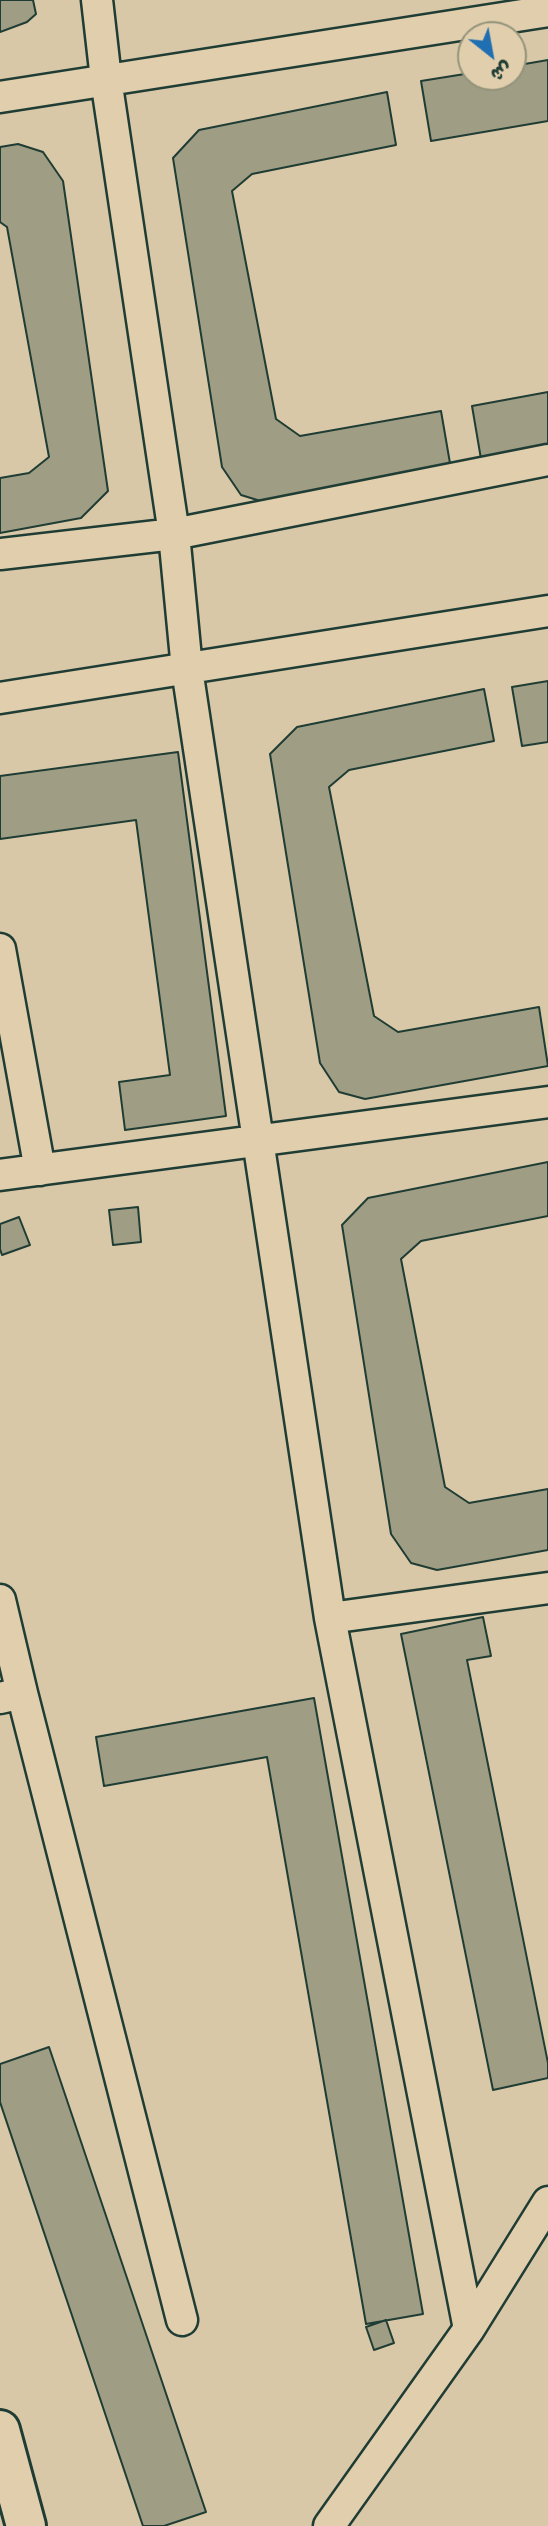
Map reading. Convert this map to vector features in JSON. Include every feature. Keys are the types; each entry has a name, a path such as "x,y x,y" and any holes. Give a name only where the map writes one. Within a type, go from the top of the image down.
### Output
{"main road":[{"path":"0,2430 26,2526"}],"street":[{"path":"97,0 106,79 174,534 187,669 330,1618 469,2329"},
{"path":"0,97 548,11"},
{"path":"0,554 174,534 548,460"},
{"path":"0,698 548,611"},
{"path":"0,949 40,1170"},
{"path":"0,1175 548,1102"},
{"path":"330,1618 548,1588"},
{"path":"0,1600 11,1695 182,2320"},
{"path":"329,2526 469,2329 548,2202"}],"building":[{"path":"0,0 33,0 36,14 27,22 0,32"},
{"path":"548,60 548,121 431,141 421,81 457,75 457,91 527,91 527,64"},
{"path":"387,92 396,145 252,174 232,191 276,419 300,436 441,411 451,469 267,503 241,495 222,467 173,158 199,130"},
{"path":"18,144 43,152 63,181 108,491 81,518 0,533 0,478 29,473 49,457 7,227 0,222 0,147"},
{"path":"548,392 548,446 481,459 472,406"},
{"path":"548,681 548,742 522,746 512,687"},
{"path":"484,689 494,741 349,770 329,787 374,1016 398,1032 539,1007 548,1066 365,1099 339,1092 320,1063 270,754 297,727"},
{"path":"178,752 226,1116 125,1130 119,1082 170,1075 136,820 0,839 0,776"},
{"path":"548,1162 548,1216 421,1241 401,1259 445,1487 469,1503 548,1489 548,1550 437,1570 411,1563 391,1534 342,1225 368,1198"},
{"path":"138,1207 141,1242 113,1245 109,1210"},
{"path":"19,1217 30,1245 2,1255 0,1224"},
{"path":"483,1617 491,1656 467,1660 548,2063 548,2078 493,2090 401,1634"},
{"path":"314,1698 423,2314 366,2324 267,1757 104,1786 96,1737"},
{"path":"49,2047 206,2512 164,2526 143,2526 0,2102 0,2064"},
{"path":"386,2320 394,2343 374,2350 366,2327"}]}
